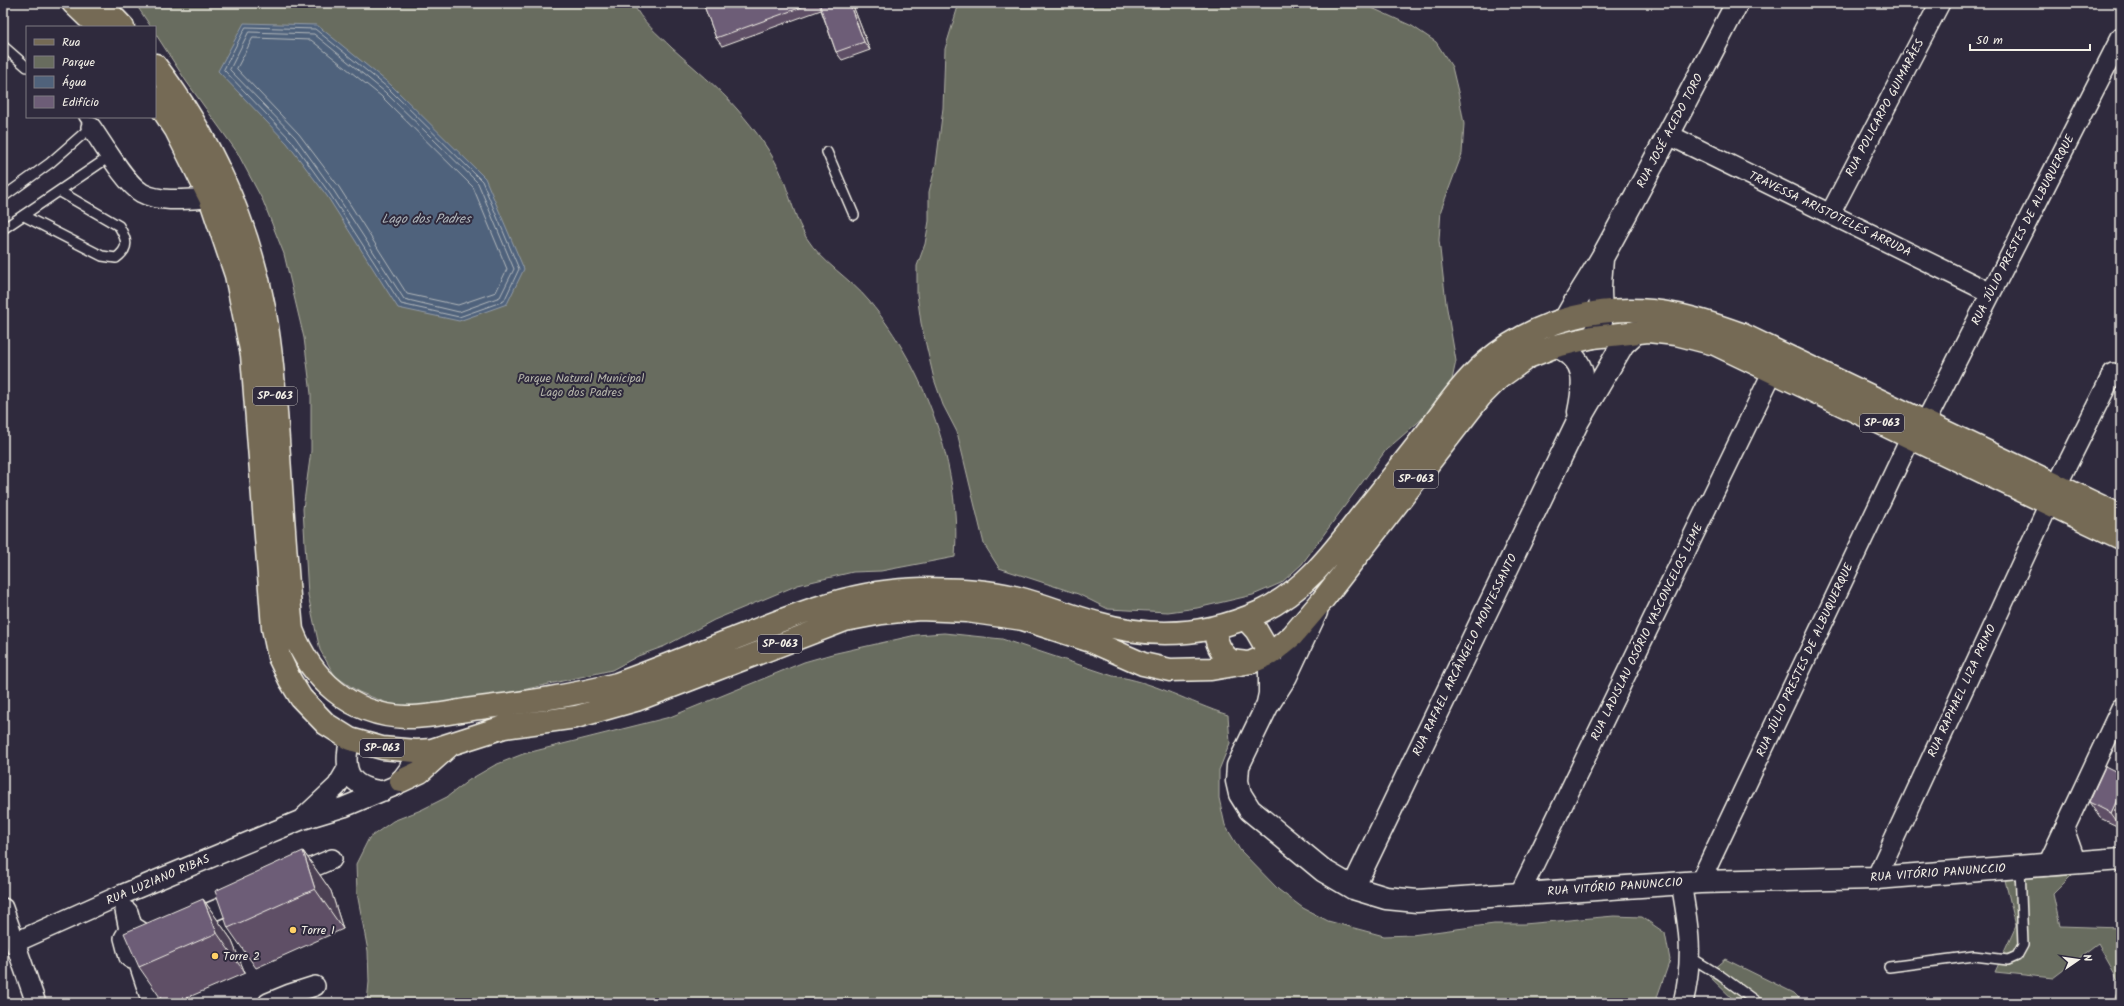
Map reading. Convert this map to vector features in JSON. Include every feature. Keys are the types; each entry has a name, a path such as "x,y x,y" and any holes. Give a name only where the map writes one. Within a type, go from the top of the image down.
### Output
{"main road":[{"path":"73,3 97,26"},
{"path":"100,3 122,26"},
{"name":"SP-063","path":"156,66 176,93 215,163 233,201 249,247 264,307 273,366 292,630 299,647 324,683 348,700 376,712 405,717 432,716 564,697 617,684 835,601 877,593 918,590 985,592 1015,597 1097,623 1135,632 1164,634 1216,628 1244,618 1280,601 1306,582 1340,543 1459,390 1485,363 1510,344 1546,325 1566,318 1603,312 1665,312 1714,324 1741,334 1918,430 2053,494 2121,516"},
{"name":"SP-063","path":"156,100 176,130 210,198 236,275 252,355 270,596 279,656 290,680 305,703 326,724 350,738 382,748 416,751 450,745 504,727 576,717 636,700 845,620 882,612 919,609 967,611 1023,619 1091,641 1143,664 1170,670 1211,669 1259,663 1292,636 1321,602 1480,397 1517,363 1556,346 1592,337 1636,332 1669,333 1696,338 1715,344 1773,371 1918,430"},
{"name":"SP-063","path":"2053,494 2121,538"},
{"path":"1216,628 1215,636 1219,647 1232,661 1259,663 1256,630 1244,618"},
{"name":"SP-063","path":"350,738 362,724 376,712"},
{"name":"SP-063","path":"405,717 412,730 416,751"},
{"path":"393,786 420,772 450,745"}],"street":[{"name":"RUA JOSÉ ACEDO TORO","path":"1566,318 1583,286 1602,258 1669,135 1737,3"},
{"name":"RUA POLICARPO GUIMARÃES","path":"1830,214 1940,3"},
{"name":"RUA JÚLIO PRESTES DE ALBUQUERQUE","path":"1691,883 1918,430 1991,293 2121,37"},
{"path":"88,122 133,186 143,193 177,200 210,198"},
{"name":"TRAVESSA ARISTOTELES ARRUDA","path":"1669,135 1991,293"},
{"name":"RUA JOSÉ ACEDO TORO","path":"1602,258 1600,293 1603,312"},
{"path":"1592,337 1600,325 1603,312"},
{"name":"RUA RAFAEL ARCÂNGELO MONTESSANTO","path":"1353,888 1578,422 1622,344 1636,332"},
{"name":"RUA RAFAEL ARCÂNGELO MONTESSANTO","path":"1556,346 1568,351 1576,360 1583,374 1583,392 1578,422"},
{"name":"RUA LADISLAU OSÓRIO VASCONCELOS LEME","path":"1520,893 1773,371"},
{"name":"RUA RAPHAEL LIZA PRIMO","path":"1876,878 2053,494 2114,372"},
{"name":"RUA VITÓRIO PANUNCCIO","path":"1321,602 1286,676 1267,706 1238,766 1237,781 1240,794 1250,810 1324,871 1353,888 1386,898 1417,901 1520,893 1691,883 1876,878 2047,866 2121,859"},
{"name":"RUA VITÓRIO PANUNCCIO","path":"1259,663 1270,694 1267,706"},
{"path":"2047,866 2121,708"},
{"name":"SP-063","path":"350,738 346,759 347,769 352,778 365,787 393,786 409,769 416,751"},
{"name":"RUA LUZIANO RIBAS","path":"301,820 337,786 347,769"},
{"name":"RUA LUZIANO RIBAS","path":"16,942 123,902 301,820 344,807 393,786"},
{"path":"2064,829 2076,863"},
{"path":"123,902 132,926 141,931 158,934 332,860"},
{"path":"1683,1003 1690,957 1688,922 1691,883"},
{"path":"123,902 129,930 124,937 130,959 145,956 158,934"},
{"path":"3,908 36,1003"},
{"path":"137,958 152,1003"},
{"path":"268,1003 292,999 315,986"}],"lane":[{"path":"3,46 26,66"},
{"path":"3,196 50,163 88,122"},
{"path":"827,152 854,215"},
{"path":"3,229 112,156"},
{"path":"24,216 102,256 116,258 123,252 126,244 124,235 119,226 59,191"},
{"path":"1889,967 1974,956 2008,960 2017,956 2023,945 2020,868"},
{"path":"1690,957 1721,976 1758,1003"}],"green space":[{"name":"Parque Natural Municipal Lago dos Padres","path":"135,3 633,3 640,16 650,27 722,93 751,126 770,152 780,171 796,217 806,237 820,255 869,301 889,328 907,357 923,388 936,421 946,455 956,523 955,557 881,571 853,572 798,585 714,620 665,646 638,656 612,670 500,695 415,708 387,703 359,692 335,676 320,650 308,595 303,509 311,451 311,394 304,338 284,254 263,201 237,152 186,81 156,35 156,26 150,26"},
{"path":"959,3 1361,3 1412,26 1436,42 1452,67 1464,124 1462,154 1441,210 1439,240 1446,303 1456,361 1450,389 1431,411 1386,450 1302,564 1281,583 1253,595 1197,608 1168,612 1108,609 1078,594 999,568 984,544 957,432 943,405 934,379 921,323 917,294 917,266 925,244 929,221 929,192 936,164 943,108 945,49"},
{"path":"944,633 1002,639 1113,676 1157,687 1228,715 1230,743 1219,770 1219,798 1225,825 1240,850 1279,890 1303,908 1328,921 1384,936 1412,935 1494,924 1524,924 1614,916 1642,917 1665,933 1670,960 1655,1003 367,1003 369,982 368,951 357,893 356,864 369,838 393,821 421,810 447,797 469,780 495,765 523,754 670,717 804,662 832,654 916,635"},
{"path":"2072,875 2053,894 2060,926 2121,928 2121,1003 2113,1003 2120,983 2098,944 2053,978 1995,972 2016,926 2005,880"},
{"path":"1725,959 1794,993 1804,1003 1737,1003 1707,974"}],"water":[{"name":"Lago dos Padres","path":"244,23 317,25 391,85 485,178 524,269 507,304 459,321 398,308 327,196 287,143 218,71"}],"building":[{"path":"703,3 813,3 716,38"},
{"path":"819,3 849,3 864,42 836,52"},
{"path":"2105,767 2121,775 2121,791 2111,813 2089,802"},
{"path":"303,851 315,889 228,928 215,891"},
{"path":"203,899 217,933 139,967 124,933"}],"place":[{"name":"Torre 1","path":"293,930"},
{"name":"Torre 2","path":"215,956"}]}
